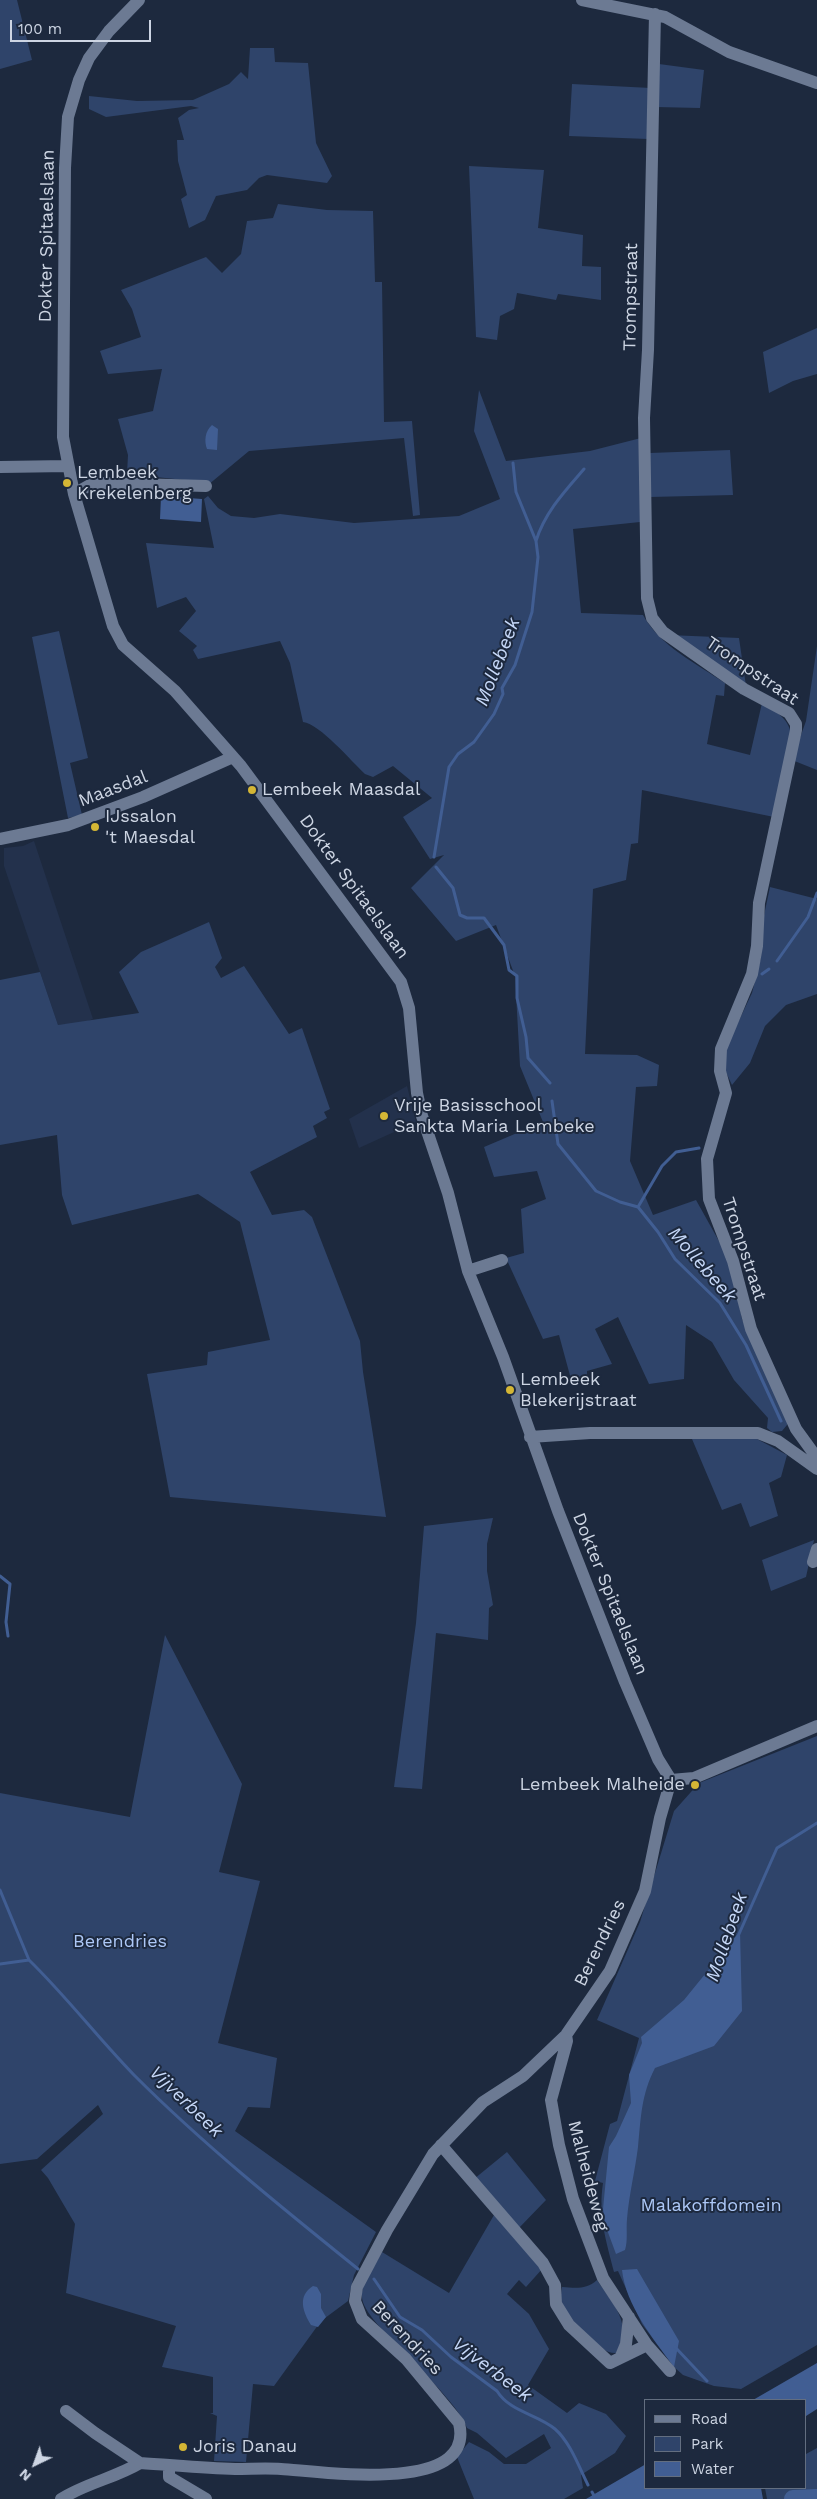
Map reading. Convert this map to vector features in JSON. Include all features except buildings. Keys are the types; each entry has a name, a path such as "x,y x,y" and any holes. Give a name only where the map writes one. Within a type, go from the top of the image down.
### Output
{"street":[{"name":"Dokter Spitaelslaan","path":"139,0 108,31 90,58 79,80 68,117 65,168 62,437 74,494 117,636 123,645 175,691 233,757 307,853 356,924 401,982 409,1008 416,1093 448,1193 468,1271 503,1358 530,1437 625,1682 663,1768 671,1780"},
{"path":"582,0 655,14 729,52 817,82"},
{"name":"Trompstraat","path":"655,14 648,350 644,403 647,598 652,618 663,632 744,689 789,713 796,724 759,903 757,946 752,974 721,1049 720,1071 726,1093 707,1159 709,1199 732,1261 751,1330 796,1428 817,1458"},
{"path":"0,467 68,466"},
{"path":"74,494 90,485 101,482 206,486"},
{"name":"Maasdal","path":"0,839 68,825 143,796 233,757"},
{"path":"468,1271 502,1260"},
{"path":"778,1441 790,1438 796,1428"},
{"path":"530,1437 590,1433 758,1433 778,1441 817,1469"},
{"path":"813,1562 817,1549"},
{"path":"671,1780 694,1778 817,1726"},
{"name":"Berendries","path":"61,2499 81,2488 130,2469 140,2463 235,2469 280,2469 375,2476 421,2469 450,2456 459,2447 462,2434 459,2423 406,2359 362,2319 355,2301 356,2287 387,2230 429,2160 441,2145 484,2102 523,2076 566,2035 610,1971 645,1891 660,1818 671,1780"},
{"name":"Malheideweg","path":"566,2035 567,2041 552,2094 559,2146 573,2199 590,2248 603,2278 647,2345 670,2371"},
{"path":"441,2145 543,2264 555,2285 556,2304 569,2324 610,2363 647,2345"},
{"path":"621,2356 626,2344 629,2318"},
{"path":"66,2411 140,2463"},
{"path":"169,2465 169,2477 206,2499"}],"shaded area":[{"path":"34,841 93,1019 83,1023 58,1025 4,866 4,848 23,846"},
{"name":"Vrije Basisschool Sankta Maria Lembeke","path":"407,1086 416,1122 359,1148 349,1119"}],"green space":[{"path":"0,0 17,0 32,60 0,69"},
{"path":"250,48 274,48 275,62 308,63 316,143 332,176 327,183 267,175 259,178 247,190 216,196 205,220 189,228 181,199 187,195 178,161 177,140 184,140 178,118 189,110 199,108 191,106 106,117 89,109 89,96 137,101 193,100 229,84 241,72 248,79"},
{"path":"659,64 704,70 700,108 656,107"},
{"path":"572,84 651,88 648,139 569,136"},
{"path":"469,166 544,170 538,228 583,235 582,266 601,267 601,300 558,294 556,300 517,293 514,309 500,316 497,340 476,337"},
{"path":"278,204 327,210 373,211 375,282 382,282 384,422 412,421 420,515 413,516 404,438 249,451 208,485 194,481 127,474 128,455 118,419 153,411 162,369 108,374 100,351 141,337 132,309 121,290 206,257 222,273 241,254 247,221 273,218"},
{"path":"817,328 817,374 793,381 769,393 763,352"},
{"path":"479,390 506,461 590,451 641,438 640,522 573,529 581,613 643,615 650,626 669,645 725,683 724,696 716,695 707,744 750,755 762,703 776,711 783,718 791,732 774,817 642,790 638,843 631,844 626,880 593,889 585,1054 637,1055 659,1065 657,1086 636,1087 630,1161 653,1215 696,1200 732,1269 742,1319 787,1421 787,1425 782,1431 772,1432 767,1428 768,1418 734,1380 712,1342 686,1325 684,1379 649,1384 618,1317 595,1329 612,1364 587,1371 587,1381 572,1383 559,1335 543,1339 506,1258 524,1253 521,1209 546,1199 537,1171 494,1177 484,1147 543,1122 520,1066 515,976 496,925 456,941 411,888 444,855 430,859 403,817 432,798 393,766 373,777 365,774 318,729 303,722 290,663 280,641 198,659 193,650 197,646 179,631 196,611 186,597 157,608 146,543 214,548 204,499 208,496 218,508 231,516 254,518 280,514 354,523 459,516 500,499 474,431"},
{"path":"730,450 733,495 650,497 650,453"},
{"path":"59,631 88,758 70,763 82,815 68,818 32,637"},
{"path":"669,635 739,638 746,686"},
{"path":"817,646 817,770 792,760 806,721"},
{"path":"770,887 817,899 817,994 786,1005 765,1026 750,1063 732,1085 725,1070 724,1052 752,993 761,957 763,920"},
{"path":"209,922 222,958 215,967 221,978 244,966 289,1034 302,1028 330,1109 324,1112 327,1118 313,1126 317,1137 250,1172 272,1215 304,1210 312,1217 360,1341 363,1372 386,1517 170,1497 147,1374 207,1365 208,1352 270,1340 240,1222 198,1194 72,1225 62,1195 57,1135 0,1145 0,980 40,972 58,1025 139,1013 119,972 141,952"},
{"path":"739,1437 757,1439 787,1455 781,1477 769,1483 778,1516 750,1527 741,1503 722,1510 692,1439"},
{"path":"493,1518 487,1544 487,1571 493,1605 489,1608 488,1640 436,1633 422,1789 394,1787 416,1623 424,1526"},
{"path":"814,1540 806,1577 771,1591 762,1560"},
{"name":"Berendries","path":"165,1635 242,1784 219,1872 260,1881 218,2043 277,2058 270,2108 248,2107 235,2131 376,2232 354,2275 348,2301 321,2321 274,2386 253,2384 246,2462 214,2461 217,2416 210,2413 213,2413 213,2377 162,2367 176,2326 66,2293 75,2224 48,2178 41,2170 103,2114 98,2105 37,2159 0,2164 0,1793 130,1817"},
{"name":"Malakoffdomein","path":"817,1736 817,2345 741,2389 714,2386 683,2375 674,2367 642,2324 618,2271 614,2272 602,2217 603,2183 595,2181 610,2124 617,2121 639,2038 597,2020 640,1922 674,1811 699,1783"},
{"path":"507,2152 546,2200 518,2229 474,2179"},
{"path":"494,2215 543,2268 526,2287 519,2280 507,2294 529,2314 549,2349 528,2385 567,2413 579,2403 606,2414 626,2436 615,2453 581,2475 583,2488 564,2499 474,2499 457,2457 469,2442 489,2452 504,2464 526,2464 551,2448 544,2434 506,2458 477,2433 467,2428 445,2395 376,2323 366,2309 362,2297 366,2280 382,2252 449,2293"},
{"path":"597,2280 615,2306 622,2323 621,2343 616,2353 601,2348 584,2336 570,2321 561,2305 562,2287 585,2287"},
{"path":"817,2448 817,2494 814,2499 767,2499 765,2489 807,2489 807,2453"}],"water":[{"path":"212,425 218,429 217,450 207,449 206,446 205,439"},
{"path":"161,496 202,499 201,522 160,519"},
{"path":"740,1931 742,2011 714,2046 655,2068 650,2078 642,2107 637,2156 628,2210 626,2246 625,2250 616,2254 606,2227 603,2209 609,2147 631,2103 629,2075 642,2043 641,2037 684,2000"},
{"path":"637,2269 679,2341 674,2367 649,2333 629,2296 622,2270"},
{"path":"313,2286 317,2287 321,2294 321,2308 326,2317 318,2327 311,2325 303,2304 305,2294"},
{"path":"817,2363 817,2409 807,2415 807,2399 755,2399"},
{"path":"644,2465 644,2489 761,2489 763,2499 586,2499"}],"waterway":[{"name":"Mollebeek","path":"434,857 449,767 458,754 474,742 494,714 503,694 502,688 515,665 532,612 538,557 536,541 516,492 513,463"},
{"path":"536,541 550,511 584,469"},
{"name":"Mollebeek","path":"436,867 453,888 460,915 467,918 484,918 504,945 509,970 517,976 517,998 526,1037 528,1058 550,1083"},
{"path":"777,961 808,917 817,893"},
{"path":"762,974 769,969"},
{"name":"Mollebeek","path":"552,1101 558,1144 596,1191 620,1202 638,1207 658,1232 675,1259 720,1303 746,1345 781,1421"},
{"path":"638,1207 662,1166 676,1152 699,1148"},
{"path":"0,1576 10,1584 6,1622 8,1636"},
{"name":"Mollebeek","path":"739,1934 777,1848 817,1823"},
{"path":"0,1890 29,1960"},
{"name":"Vijverbeek","path":"0,1964 29,1960 134,2075 161,2101 243,2175 358,2269"},
{"name":"Vijverbeek","path":"374,2279 400,2317 422,2330 451,2357 497,2391 509,2404 555,2429 570,2448 588,2485"},
{"name":"Mollebeek","path":"675,2347 707,2381"},
{"name":"Vijverbeek","path":"592,2492 596,2499"},
{"path":"793,2499 817,2498"}],"place":[{"name":"Lembeek Krekelenberg","path":"67,483"},
{"name":"Lembeek Maasdal","path":"252,790"},
{"name":"IJssalon 't Maesdal","path":"95,827"},
{"name":"Vrije Basisschool Sankta Maria Lembeke","path":"384,1116"},
{"name":"Lembeek Blekerijstraat","path":"510,1390"},
{"name":"Lembeek Malheide","path":"695,1785"},
{"name":"Joris Danau","path":"183,2447"}]}
